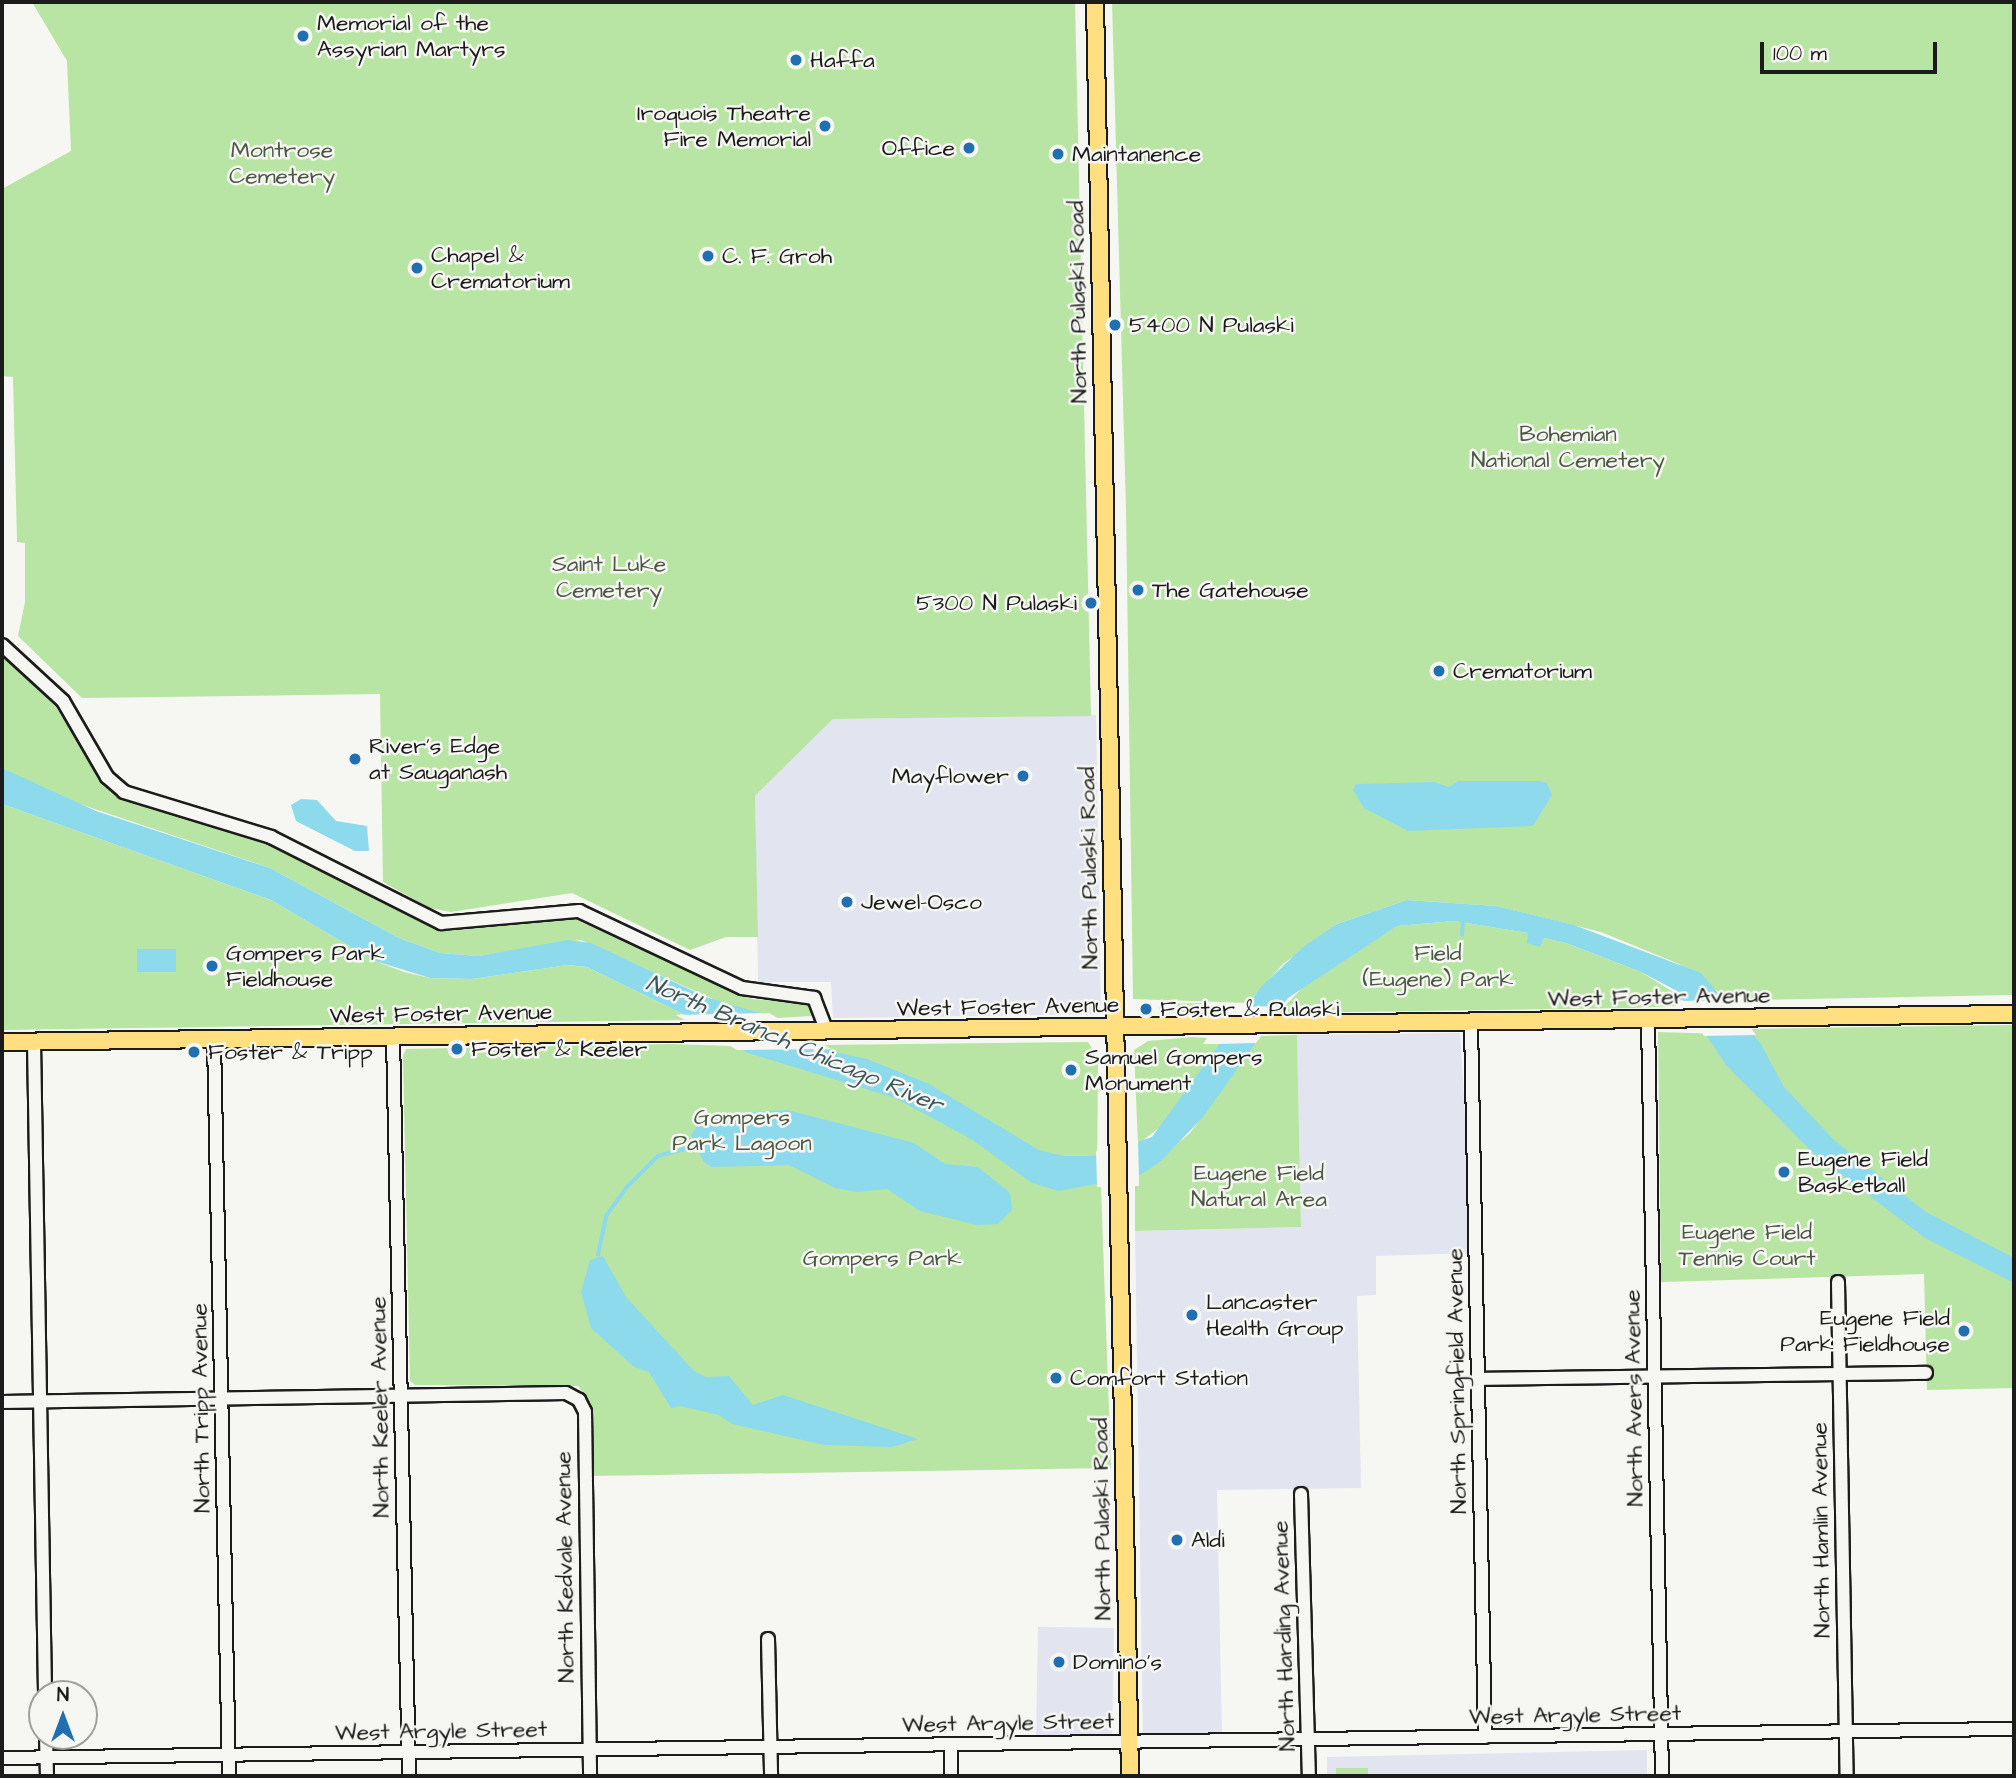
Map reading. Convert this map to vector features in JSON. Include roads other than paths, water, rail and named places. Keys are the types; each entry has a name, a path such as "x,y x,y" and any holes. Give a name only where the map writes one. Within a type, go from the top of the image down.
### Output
{"main road":[{"name":"North Pulaski Road","path":"1095,2 1130,1776"},
{"name":"West Foster Avenue","path":"2,1042 1115,1029 2014,1014"}],"street":[{"path":"2,645 63,701 112,784 271,837 441,923 579,911 742,988 814,998 827,1032"},
{"name":"North Avers Avenue","path":"1648,1020 1662,1776"},
{"name":"North Springfield Avenue","path":"1471,1024 1485,1738"},
{"name":"North Keeler Avenue","path":"393,1037 409,1776"},
{"name":"North Tripp Avenue","path":"214,1040 229,1776"},
{"path":"34,1042 45,1680"},
{"name":"North Hamlin Avenue","path":"1838,1282 1847,1776"},
{"path":"1478,1379 1926,1373"},
{"name":"North Kedvale Avenue","path":"401,1395 566,1392 579,1400 585,1412 590,1776"},
{"path":"2,1402 401,1395"},
{"name":"North Harding Avenue","path":"1301,1494 1309,1776"},
{"path":"768,1639 771,1776"},
{"name":"West Argyle Street","path":"2,1758 2014,1729"},
{"path":"951,1744 951,1776"},
{"path":"46,1750 47,1776"}],"water":[{"name":"North Branch Chicago River","path":"2,768 96,811 270,868 399,938 440,953 479,956 568,940 591,943 706,997 763,1014 831,1051 867,1059 929,1084 1039,1150 1064,1156 1094,1156 1152,1137 1261,987 1303,947 1337,924 1407,900 1496,906 1574,925 1701,973 1761,1044 1784,1087 1835,1141 1926,1212 2014,1258 2014,1283 1925,1238 1814,1154 1726,1065 1677,991 1641,972 1566,943 1544,938 1540,947 1527,943 1528,933 1454,921 1397,926 1288,998 1203,1117 1161,1161 1139,1176 1059,1191 1032,1183 971,1139 895,1098 748,1053 683,1014 587,967 568,965 472,979 430,978 375,961 271,900 2,804"},
{"path":"1458,781 1539,781 1547,783 1552,795 1533,826 1408,831 1364,808 1353,790 1356,784 1434,782 1449,787"},
{"path":"301,799 317,800 336,821 367,826 369,851 355,851 296,821 291,805"},
{"path":"137,949 176,949 176,972 137,972"},
{"path":"788,1110 914,1143 945,1164 978,1167 1010,1193 1012,1210 998,1224 977,1225 920,1211 887,1189 857,1192 835,1188 789,1165 712,1167 703,1161 691,1135 705,1115"},
{"path":"603,1256 626,1297 694,1371 706,1377 729,1376 753,1405 783,1395 918,1439 892,1447 824,1445 732,1424 719,1415 680,1406 671,1408 649,1372 634,1367 591,1328 581,1292 590,1260"}],"waterway":[{"path":"1462,935 1463,920"},
{"path":"598,1255 606,1216 628,1186 658,1156 696,1146"}],"place":[{"name":"Memorial of the Assyrian Martyrs","path":"303,36"},
{"name":"Haffa","path":"796,60"},
{"name":"Iroquois Theatre Fire Memorial","path":"825,126"},
{"name":"Office","path":"969,148"},
{"name":"Maintanence","path":"1058,154"},
{"name":"C. F. Groh","path":"708,256"},
{"name":"Chapel & Crematorium","path":"417,268"},
{"name":"5400 N Pulaski","path":"1115,325"},
{"name":"The Gatehouse","path":"1138,590"},
{"name":"5300 N Pulaski","path":"1091,603"},
{"name":"Crematorium","path":"1439,671"},
{"name":"River's Edge at Sauganash","path":"355,759"},
{"name":"Mayflower","path":"1023,776"},
{"name":"Jewel-Osco","path":"847,902"},
{"name":"Gompers Park Fieldhouse","path":"212,966"},
{"name":"Foster & Pulaski","path":"1146,1009"},
{"name":"Foster & Keeler","path":"457,1049"},
{"name":"Foster & Tripp","path":"194,1052"},
{"name":"Samuel Gompers Monument","path":"1071,1070"},
{"name":"Eugene Field Basketball","path":"1784,1172"},
{"name":"Lancaster Health Group","path":"1192,1315"},
{"name":"Eugene Field Park Fieldhouse","path":"1964,1331"},
{"name":"Comfort Station","path":"1056,1378"},
{"name":"Aldi","path":"1177,1540"},
{"name":"Domino's","path":"1059,1662"}],"park label":[{"name":"Montrose Cemetery","path":"282,163"},
{"name":"Bohemian National Cemetery","path":"1568,447"},
{"name":"Saint Luke Cemetery","path":"609,577"},
{"name":"Field (Eugene) Park","path":"1438,966"},
{"name":"Gompers Park Lagoon","path":"742,1130"},
{"name":"Eugene Field Natural Area","path":"1259,1186"},
{"name":"Eugene Field Tennis Court","path":"1747,1245"},
{"name":"Gompers Park","path":"882,1258"}]}
